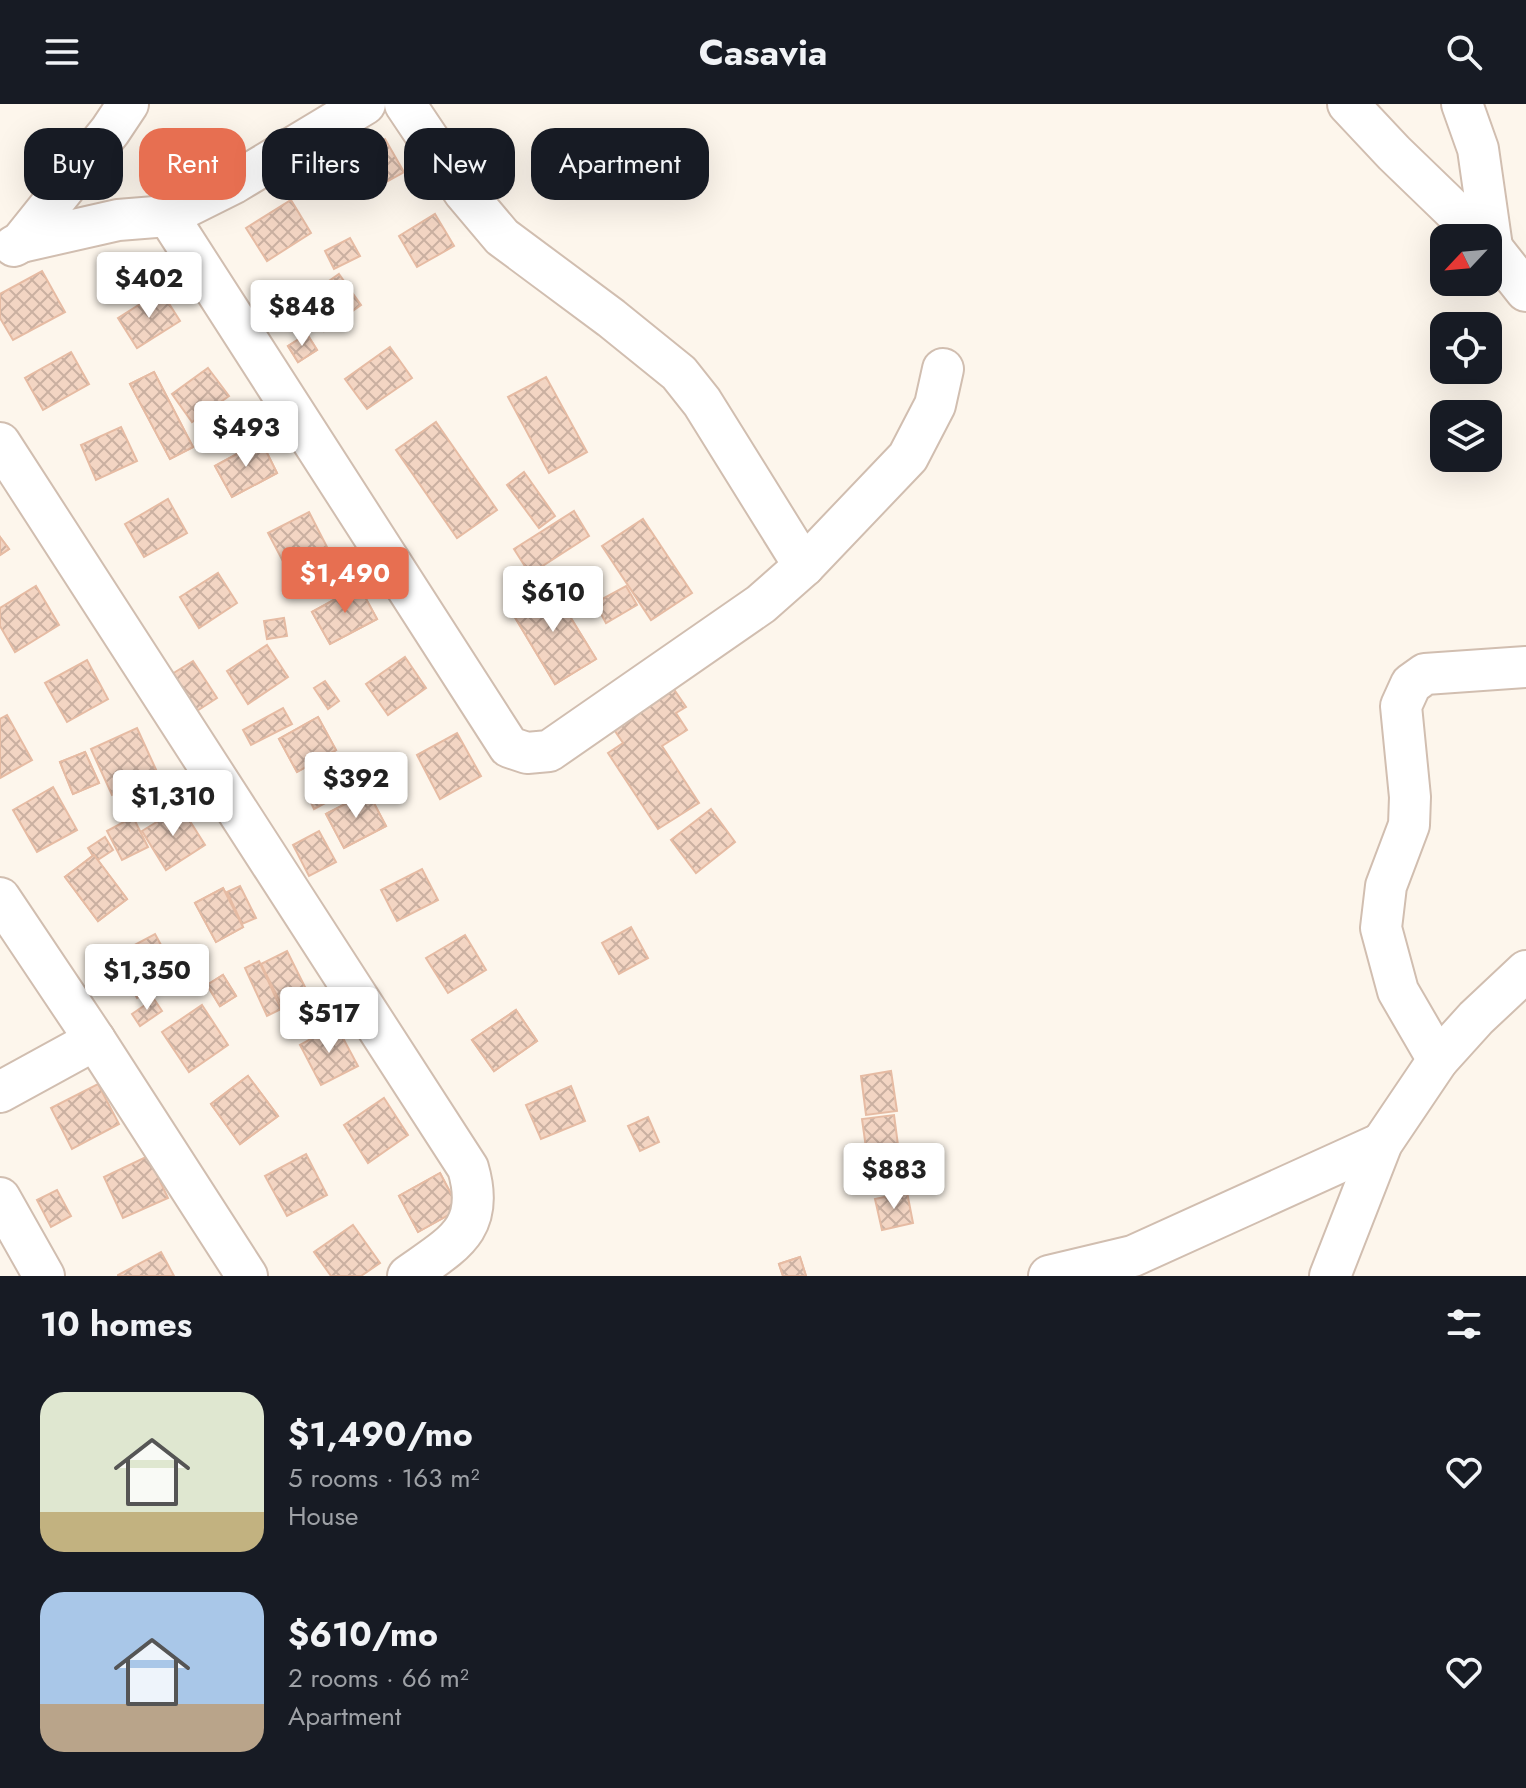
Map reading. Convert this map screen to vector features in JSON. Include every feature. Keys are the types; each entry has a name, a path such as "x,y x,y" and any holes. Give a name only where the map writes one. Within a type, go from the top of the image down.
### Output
{"street":[{"path":"10,248 110,131 128,104"},
{"path":"10,248 118,220 168,216 234,183 365,104"},
{"path":"405,104 464,192 502,237 679,373 702,402 804,566"},
{"path":"1348,104 1467,224"},
{"path":"1462,104 1478,149 1485,224"},
{"path":"168,216 509,747 527,753 549,751 761,604 804,566 908,457 935,405 943,369"},
{"path":"1502,261 1526,291"},
{"path":"0,443 468,1168 474,1190 473,1213 456,1242 408,1276"},
{"path":"1438,1060 1398,991 1381,928 1386,886 1409,825 1410,797 1401,706 1411,684 1425,674 1526,667"},
{"path":"0,898 247,1276"},
{"path":"1330,1276 1382,1143 1438,1060 1476,1018 1526,971"},
{"path":"0,1092 95,1040"},
{"path":"1049,1276 1133,1256 1382,1143"},
{"path":"0,1198 44,1276"}],"building":[{"path":"388,144 404,172 388,181"},
{"path":"291,200 311,233 267,261 246,228"},
{"path":"435,214 454,246 417,267 399,236"},
{"path":"350,238 360,256 334,269 325,251"},
{"path":"42,271 65,312 13,340 0,318 0,294"},
{"path":"339,274 361,305 324,331 302,300"},
{"path":"161,291 180,321 137,348 118,318"},
{"path":"307,334 317,350 298,362 288,346"},
{"path":"307,334 317,350 298,362 288,346"},
{"path":"390,347 412,378 367,409 345,379"},
{"path":"71,352 89,384 43,410 25,378"},
{"path":"208,368 229,396 192,422 172,394"},
{"path":"154,372 193,447 170,459 130,384"},
{"path":"154,372 193,447 170,459 130,384"},
{"path":"546,377 587,452 549,473 508,397"},
{"path":"436,422 497,510 457,538 396,450"},
{"path":"121,427 137,461 96,480 81,445"},
{"path":"261,441 277,473 232,497 215,466"},
{"path":"261,441 277,473 232,497 215,466"},
{"path":"524,472 555,516 539,528 507,485"},
{"path":"168,499 187,533 144,557 125,524"},
{"path":"574,511 589,536 530,574 514,549"},
{"path":"309,512 327,547 286,567 268,533"},
{"path":"643,519 692,593 651,620 602,546"},
{"path":"0,537 9,549 0,555"},
{"path":"0,537 9,549 0,555"},
{"path":"218,573 237,603 199,628 180,597"},
{"path":"550,584 596,659 555,684 510,609"},
{"path":"550,584 596,659 555,684 510,609"},
{"path":"36,586 59,625 15,652 0,626 0,608"},
{"path":"359,586 377,619 330,644 312,612"},
{"path":"359,586 377,619 330,644 312,612"},
{"path":"626,586 637,605 606,623 595,603"},
{"path":"284,618 287,636 267,639 264,621"},
{"path":"267,645 288,677 248,704 227,671"},
{"path":"405,657 426,688 388,715 366,684"},
{"path":"87,660 108,699 67,722 45,683"},
{"path":"193,661 217,698 197,711 172,674"},
{"path":"325,681 339,701 328,709 314,688"},
{"path":"671,685 686,707 676,713 687,730 662,746 699,803 658,829 608,753 623,743 611,725"},
{"path":"283,708 292,724 251,745 243,730"},
{"path":"7,715 32,760 0,778 0,719"},
{"path":"318,717 336,750 297,772 279,739"},
{"path":"318,717 336,750 297,772 279,739"},
{"path":"137,728 158,774 112,795 91,749"},
{"path":"457,733 481,776 440,799 417,755"},
{"path":"85,752 99,783 73,794 60,762"},
{"path":"85,752 99,783 73,794 60,762"},
{"path":"356,767 364,782 314,809 307,794"},
{"path":"53,787 77,830 37,852 13,810"},
{"path":"368,792 386,826 344,848 326,814"},
{"path":"368,792 386,826 344,848 326,814"},
{"path":"181,807 205,845 166,870 142,831"},
{"path":"711,809 735,842 696,873 671,840"},
{"path":"133,817 148,847 122,860 107,831"},
{"path":"319,831 336,862 309,876 293,845"},
{"path":"105,837 113,850 96,861 88,848"},
{"path":"94,855 127,899 98,921 65,877"},
{"path":"94,855 127,899 98,921 65,877"},
{"path":"422,869 438,900 397,921 381,890"},
{"path":"240,886 256,918 242,924 227,892"},
{"path":"223,888 243,927 216,942 195,903"},
{"path":"223,888 243,927 216,942 195,903"},
{"path":"631,927 648,958 619,974 602,943"},
{"path":"155,934 178,976 137,998 114,956"},
{"path":"465,935 486,970 448,993 426,958"},
{"path":"287,951 307,991 281,1004 261,964"},
{"path":"259,961 281,1009 267,1016 245,968"},
{"path":"223,975 236,996 220,1006 207,985"},
{"path":"223,975 236,996 220,1006 207,985"},
{"path":"154,999 162,1011 140,1026 132,1014"},
{"path":"202,1005 228,1045 189,1072 162,1032"},
{"path":"516,1010 537,1041 494,1071 472,1040"},
{"path":"516,1010 537,1041 494,1071 472,1040"},
{"path":"336,1025 358,1066 321,1085 300,1045"},
{"path":"891,1071 897,1111 866,1115 861,1076"},
{"path":"248,1076 278,1116 240,1144 211,1104"},
{"path":"248,1076 278,1116 240,1144 211,1104"},
{"path":"98,1084 119,1124 72,1149 51,1108"},
{"path":"571,1086 585,1121 541,1139 526,1105"},
{"path":"384,1098 408,1135 368,1163 344,1125"},
{"path":"894,1115 898,1145 866,1148 862,1119"},
{"path":"648,1117 659,1142 640,1151 628,1126"},
{"path":"306,1154 327,1195 287,1216 265,1176"},
{"path":"148,1156 168,1198 123,1218 104,1177"},
{"path":"440,1173 459,1209 418,1232 399,1196"},
{"path":"440,1173 459,1209 418,1232 399,1196"},
{"path":"57,1190 71,1216 51,1227 37,1200"},
{"path":"907,1192 913,1223 882,1230 875,1199"},
{"path":"353,1225 380,1263 361,1276 331,1276 314,1252"},
{"path":"161,1252 174,1276 118,1276 118,1275"},
{"path":"800,1257 806,1276 783,1276 779,1264"},
{"path":"800,1257 806,1276 783,1276 779,1264"}]}
